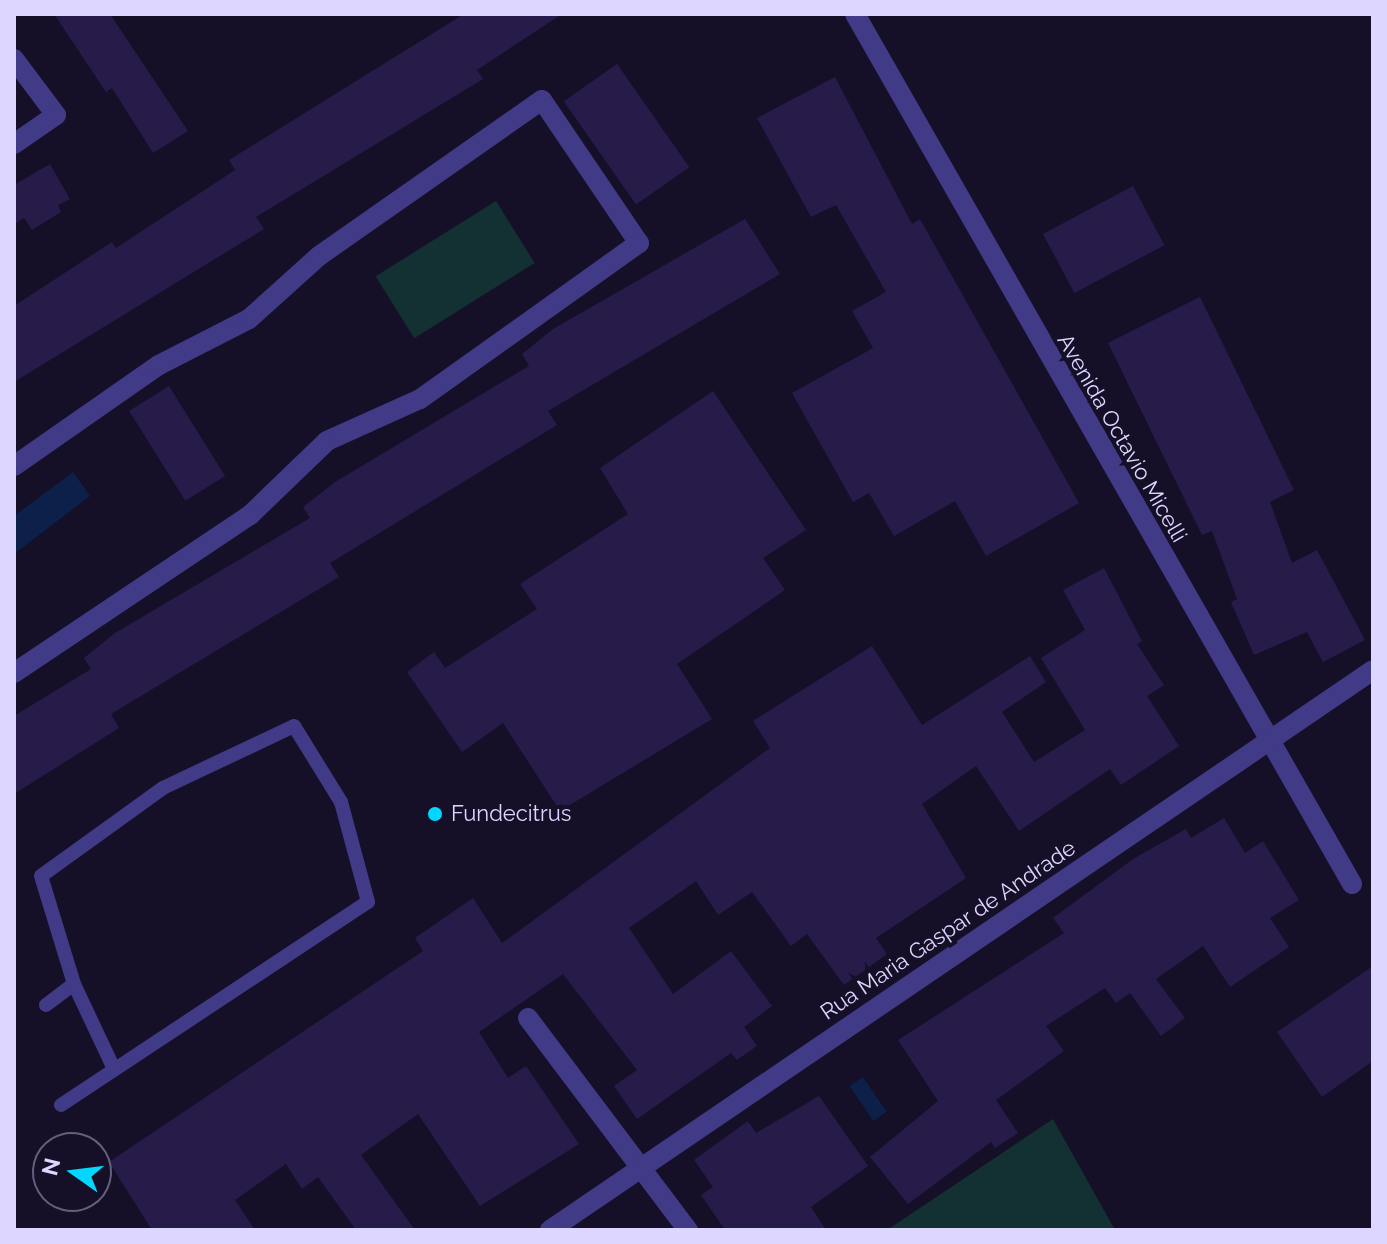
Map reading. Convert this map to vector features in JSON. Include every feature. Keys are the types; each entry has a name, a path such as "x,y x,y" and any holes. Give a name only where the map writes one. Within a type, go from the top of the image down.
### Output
{"street":[{"name":"Avenida Octavio Micelli","path":"855,14 1052,367 1352,884"},
{"path":"14,59 56,115 14,144"},
{"path":"14,466 159,365 249,319 319,256 542,100 639,243 420,399 327,441 250,515 14,673"},
{"name":"Rua Maria Gaspar de Andrade","path":"550,1230 1373,670"},
{"path":"528,1018 688,1230"}],"lane":[{"path":"61,1105 368,902 341,802 294,726 163,788 41,876 74,984 114,1069"},
{"path":"46,1005 74,984"}],"green space":[{"path":"496,201 535,263 414,338 376,276"},
{"path":"1053,1119 1115,1230 887,1230"}],"water":[{"path":"73,472 90,496 14,554 14,516"},
{"path":"863,1077 886,1112 873,1121 850,1086"}],"building":[{"path":"54,14 110,14 188,131 153,153 112,88 106,92"},
{"path":"464,14 562,14 477,70 483,79 256,217 264,229 14,382 14,306 112,242 116,248 235,170 229,160"},
{"path":"617,64 689,167 636,204 564,101"},
{"path":"835,77 912,224 920,219 1079,503 986,556 955,501 894,536 869,493 853,502 792,393 873,348 852,311 886,292 836,205 811,217 757,118"},
{"path":"50,164 70,199 58,205 61,212 32,230 24,218 14,224 14,185"},
{"path":"1133,186 1164,245 1074,293 1043,234"},
{"path":"745,219 780,274 548,411 557,425 330,563 339,577 111,714 119,728 14,794 14,716 91,669 84,658 115,633 310,518 303,507 335,482 529,366 522,354 553,329"},
{"path":"1200,297 1294,490 1270,502 1292,563 1317,550 1365,640 1323,662 1307,632 1254,655 1231,602 1237,599 1212,531 1202,535 1108,343"},
{"path":"169,386 225,476 185,501 129,411"},
{"path":"713,391 806,530 763,558 785,590 677,664 712,719 560,811 503,723 462,752 407,672 434,652 445,668 537,609 520,584 628,514 600,468"},
{"path":"1104,568 1142,641 1137,644 1164,685 1147,696 1179,746 1121,785 1110,769 1019,831 976,766 922,804 966,878 876,938 887,954 844,985 807,934 791,946 752,892 718,915 696,881 629,928 673,994 731,951 772,1006 744,1027 757,1046 737,1060 731,1053 637,1119 614,1086 637,1070 563,974 479,1032 508,1078 526,1066 579,1144 480,1206 418,1114 361,1155 415,1230 356,1230 318,1177 302,1189 286,1164 235,1200 255,1230 152,1230 112,1167 112,1160 423,951 415,938 473,898 502,943 770,748 753,721 872,646 922,725 1030,656 1046,682 1002,712 1034,762 1085,730 1041,658 1085,630 1063,590"},
{"path":"1224,818 1245,853 1263,841 1299,900 1270,918 1289,947 1230,987 1203,946 1156,979 1185,1018 1161,1036 1130,993 1116,1003 1105,988 1046,1026 1064,1051 996,1100 1018,1133 995,1148 991,1142 908,1204 870,1157 938,1101 898,1040 1064,933 1053,918 1133,859 1186,829 1191,838"},
{"path":"1373,966 1373,1061 1322,1097 1277,1032"},
{"path":"819,1096 868,1166 811,1207 826,1230 725,1230 701,1195 713,1187 694,1160 748,1121 756,1133"}],"place":[{"name":"Fundecitrus","path":"435,814"}]}
